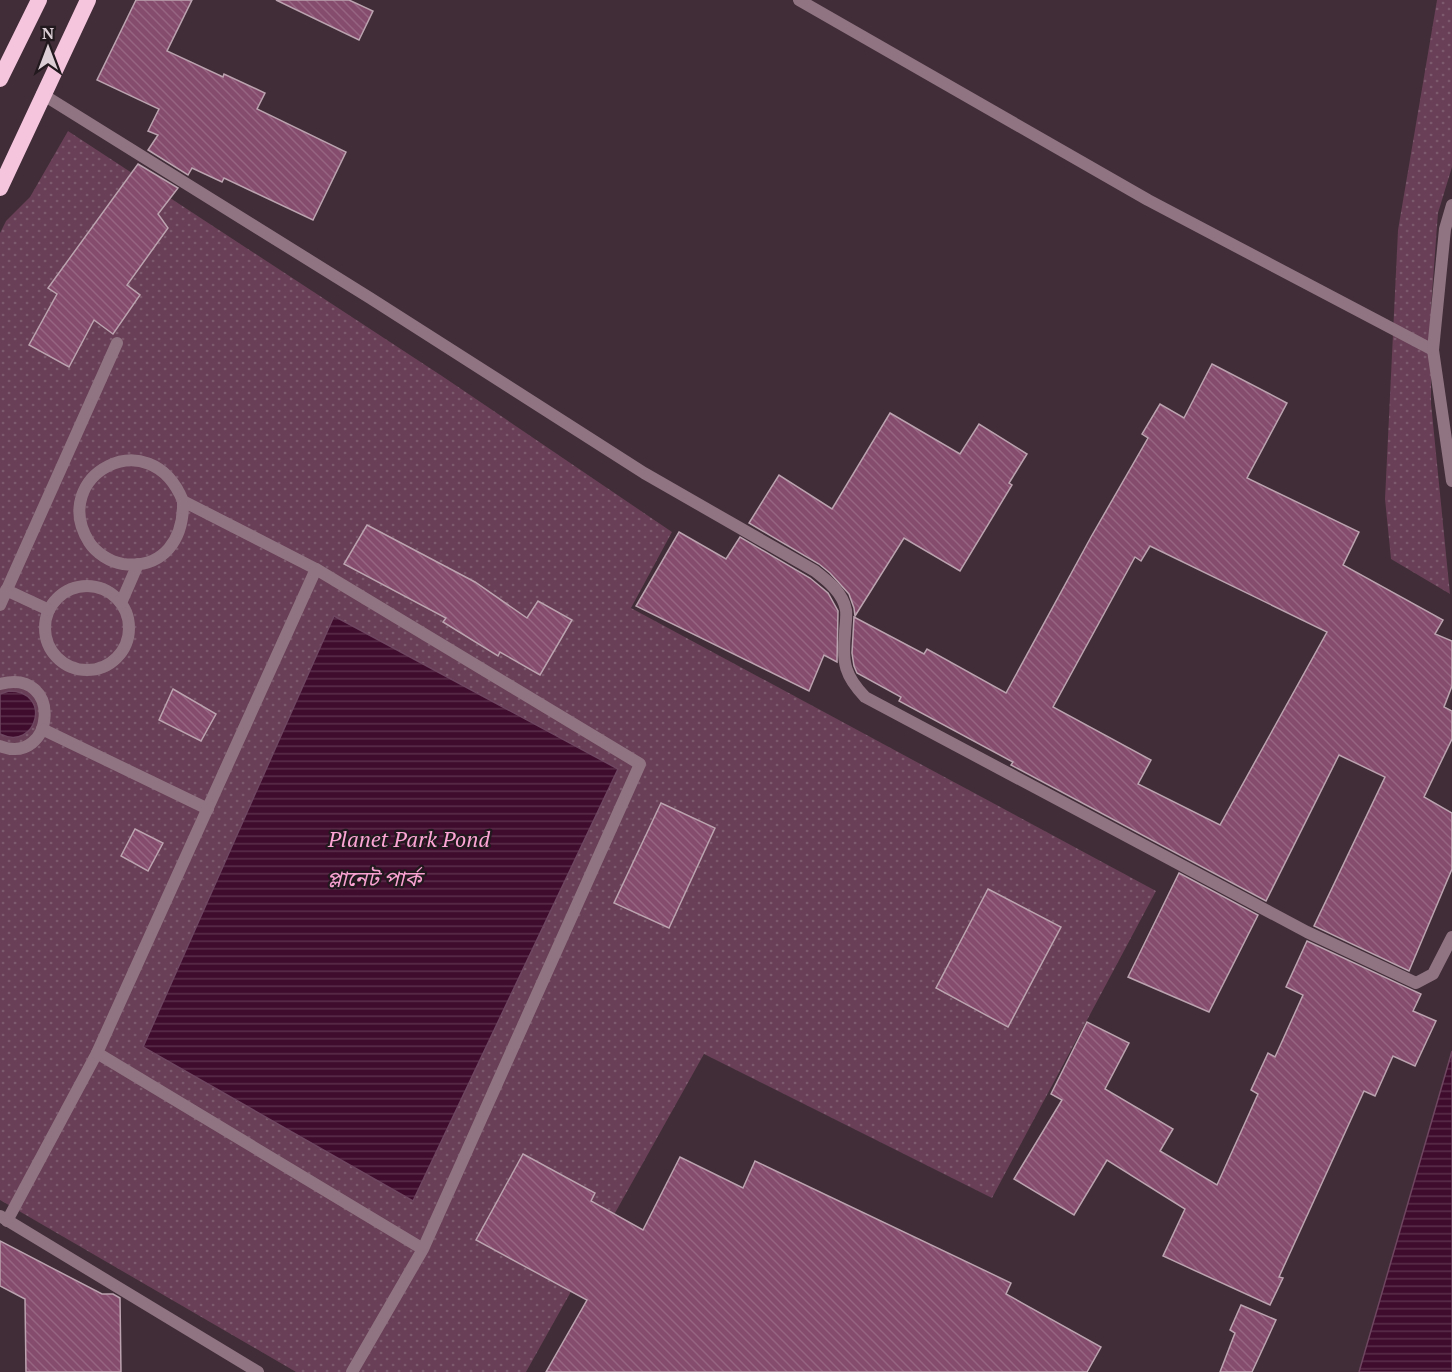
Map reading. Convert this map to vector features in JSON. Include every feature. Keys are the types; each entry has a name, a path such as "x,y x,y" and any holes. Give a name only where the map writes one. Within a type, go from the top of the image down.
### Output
{"highway":[{"path":"0,79 39,0"},
{"path":"0,188 42,94 88,0"}],"street":[{"path":"799,0 1148,200 1433,350"},
{"path":"42,94 370,298 644,473 815,571 834,586 846,609 843,646 845,667 851,682 865,697 1307,932 1416,983 1433,974 1452,937"},
{"path":"1452,205 1445,229 1433,350 1452,481"},
{"path":"0,606 117,343"},
{"path":"134,460 150,464 165,472 176,485 183,501 183,519 179,535 168,549 155,559 138,564 121,564 105,558 82,532 79,515 81,498 88,482 101,470 116,462 134,460"},
{"path":"183,501 316,569 640,764 423,1249 352,1372"},
{"path":"122,603 138,564"},
{"path":"258,1372 4,1219 97,1053 316,569"},
{"path":"87,586 100,588 112,594 122,603 128,622 127,641 111,662 97,669 82,669 69,666 57,657 49,645 45,631 49,610 61,594 73,588 87,586"},
{"path":"6,590 49,610"},
{"path":"0,684 21,683 32,688 40,696 45,707 46,718 36,739 27,745 17,748 0,746"},
{"path":"42,729 208,809"},
{"path":"97,1053 423,1249"}],"green space":[{"path":"1437,0 1452,0 1452,167 1438,213 1431,308 1431,403 1450,594 1391,559 1385,499 1398,230"},
{"name":"প্লানেট পার্ক","path":"68,131 442,376 672,532 631,608 1156,891 992,1198 704,1054 526,1372 296,1372 0,1200 0,233 6,221 30,197"}],"water":[{"name":"Planet Park Pond","path":"334,616 618,769 413,1201 143,1047"},
{"path":"9,691 23,694 31,700 35,709 35,719 31,728 23,735 13,737 0,734 0,694"},
{"path":"1452,1051 1452,1372 1359,1372"}],"building":[{"path":"136,0 192,0 167,51 223,77 224,74 265,93 257,109 346,152 313,220 224,178 222,182 192,168 188,175 148,150 158,135 148,131 159,109 97,80"},
{"path":"276,0 349,0 373,11 359,40"},
{"path":"138,164 178,188 158,214 168,228 127,285 140,295 113,334 94,320 69,367 29,345 57,294 48,288"},
{"path":"1212,364 1287,403 1247,478 1359,532 1343,565 1443,620 1435,634 1452,641 1452,686 1444,707 1452,711 1452,739 1424,797 1452,813 1452,869 1409,971 1314,926 1385,777 1339,755 1266,901 1011,765 1013,762 899,701 901,697 857,673 854,666 852,653 854,617 924,654 927,649 1006,693 1148,438 1142,434 1160,404 1184,418","holes":["1150,546 1327,632 1220,825 1138,784 1151,760 1053,707 1135,557 1141,561"]},
{"path":"890,413 960,454 979,424 1027,454 1009,483 1012,485 960,571 904,538 855,616 849,594 830,573 819,564 749,523 779,475 832,509"},
{"path":"367,525 475,582 527,618 538,601 572,620 540,675 500,652 498,656 443,622 446,618 344,564"},
{"path":"679,532 726,559 740,537 810,578 828,593 838,611 837,662 824,655 809,691 636,606"},
{"path":"173,689 216,714 201,741 159,720"},
{"path":"661,803 715,828 669,928 614,903"},
{"path":"135,829 163,843 148,871 121,856"},
{"path":"1179,873 1258,915 1209,1012 1128,977"},
{"path":"988,889 1061,927 1008,1027 936,988"},
{"path":"1307,941 1421,994 1413,1011 1436,1021 1415,1066 1393,1056 1375,1096 1364,1091 1279,1277 1283,1278 1270,1305 1163,1256 1185,1209 1107,1160 1074,1215 1014,1179 1062,1100 1051,1094 1087,1022 1129,1043 1105,1089 1173,1129 1160,1151 1217,1185 1258,1094 1251,1090 1268,1053 1275,1057 1303,995 1286,987"},
{"path":"523,1154 595,1193 591,1201 643,1230 680,1157 743,1188 755,1161 1011,1283 1006,1294 1101,1347 1087,1372 546,1372 587,1300 476,1240"},
{"path":"0,1241 102,1294 113,1294 120,1298 121,1372 26,1372 25,1299 0,1286"},
{"path":"1241,1305 1276,1320 1252,1372 1220,1372 1235,1333 1230,1330"}]}
